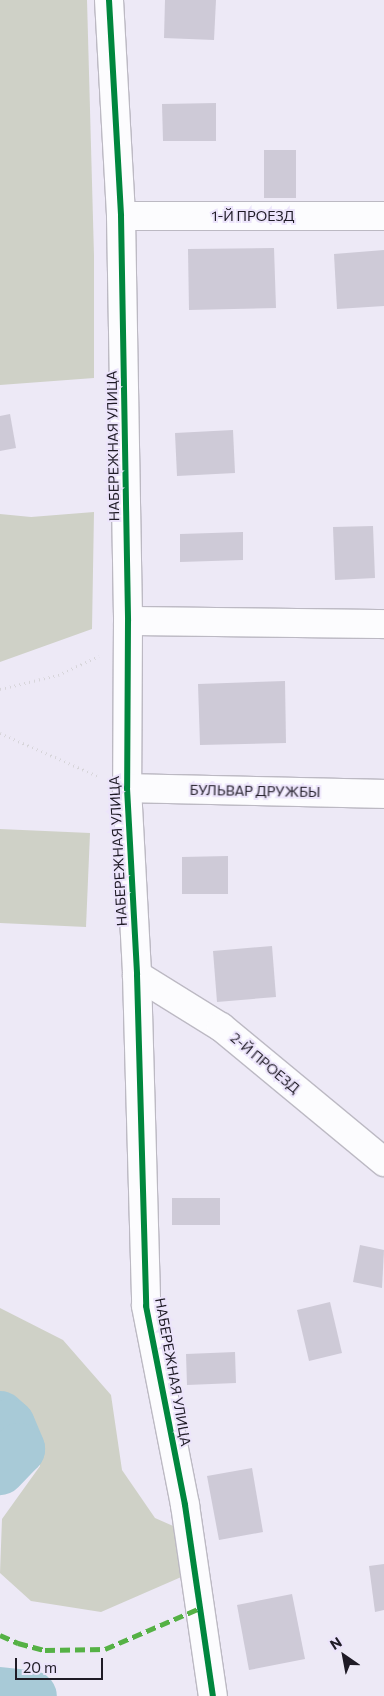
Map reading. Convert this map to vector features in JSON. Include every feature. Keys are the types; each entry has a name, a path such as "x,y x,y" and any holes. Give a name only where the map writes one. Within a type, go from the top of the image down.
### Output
{"street":[{"name":"НАБЕРЕЖНАЯ УЛИЦА","path":"109,0 121,216 128,632 127,788 137,975 146,1306 185,1506 214,1696"},
{"name":"1-Й ПРОЕЗД","path":"121,216 384,216"},
{"path":"128,632 384,624"},
{"name":"БУЛЬВАР ДРУЖБЫ","path":"127,788 384,794"},
{"name":"2-Й ПРОЕЗД","path":"137,975 221,1026 384,1162"}],"path":[{"path":"0,689 58,675 128,632"},
{"path":"0,733 127,788"}],"shaded area":[{"path":"0,0 87,0 94,256 94,378 0,385"},
{"path":"94,512 92,629 0,662 0,514 31,517"},
{"path":"0,829 90,833 86,927 0,923"},
{"path":"0,1308 63,1340 111,1395 122,1470 155,1518 189,1533 195,1571 101,1612 31,1601 0,1573 2,1519 40,1466 29,1435 0,1406"}],"building":[{"path":"165,0 216,0 214,40 164,38"},
{"path":"216,103 216,141 163,141 162,104"},
{"path":"264,150 296,150 296,198 264,198"},
{"path":"274,248 276,308 189,310 188,249"},
{"path":"384,250 384,306 337,309 334,254"},
{"path":"10,414 16,448 0,451 0,416"},
{"path":"233,430 235,473 177,476 175,433"},
{"path":"373,526 375,578 335,580 333,527"},
{"path":"243,532 243,560 180,562 180,534"},
{"path":"285,681 286,743 200,745 198,684"},
{"path":"228,856 228,894 182,894 182,857"},
{"path":"272,946 276,997 217,1002 213,951"},
{"path":"172,1198 220,1198 220,1225 172,1225"},
{"path":"360,1245 384,1250 382,1288 353,1282"},
{"path":"330,1302 342,1353 309,1361 297,1310"},
{"path":"235,1352 236,1383 187,1385 186,1354"},
{"path":"252,1468 263,1532 219,1540 207,1476"},
{"path":"384,1564 384,1610 375,1612 369,1566"},
{"path":"292,1594 305,1659 249,1670 237,1605"}],"waterway":[{"path":"0,1417 9,1425 19,1449 0,1469"},
{"path":"0,1693 31,1696"}],"marked path":[{"path":"0,1635 18,1643 45,1650 105,1649 200,1608"}],"cycle path":[{"path":"109,0 121,216 128,621 127,788 137,975 146,1306 185,1505 213,1696"}]}
